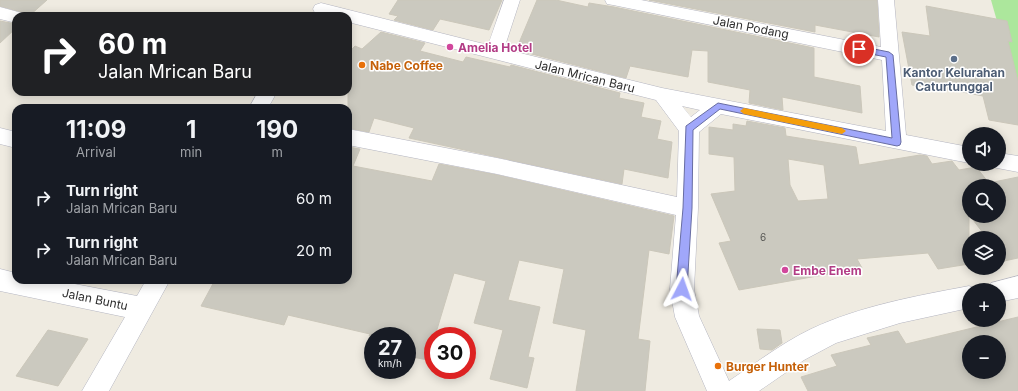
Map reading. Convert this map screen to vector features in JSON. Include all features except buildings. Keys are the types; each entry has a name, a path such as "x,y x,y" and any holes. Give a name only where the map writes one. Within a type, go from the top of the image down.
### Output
{"street":[{"path":"494,53 512,0"},
{"name":"Jalan Podang","path":"613,0 889,55"},
{"path":"886,0 889,55 897,142"},
{"name":"Jalan Mrican Baru","path":"322,8 337,12"},
{"path":"0,14 12,16"},
{"name":"Jalan Mrican Baru","path":"352,16 662,95 962,154"},
{"path":"662,95 689,129 687,208 682,289 687,317 720,391"},
{"path":"689,129 718,106"},
{"path":"0,136 12,139"},
{"path":"352,138 497,166 687,208"},
{"path":"1006,162 1018,164"},
{"name":"Jalan Buntu","path":"0,280 12,282"},
{"name":"Jalan Buntu","path":"20,284 143,309"},
{"path":"95,391 157,284"},
{"path":"1006,290 1018,287"},
{"path":"736,391 800,349 832,332 902,311 962,298"}],"green space":[{"path":"991,0 1018,0 1018,95"}],"slow traffic":[{"path":"744,111 842,131"}],"place":[{"name":"Amelia Hotel","path":"450,47"},
{"name":"Kantor Kelurahan Caturtunggal","path":"954,59"},
{"name":"Nabe Coffee","path":"362,65"},
{"name":"Embe Enem","path":"785,270"},
{"name":"Burger Hunter","path":"718,366"}],"route":[{"path":"682,289 687,208 689,129 718,106 897,142 889,55 859,49"}]}
